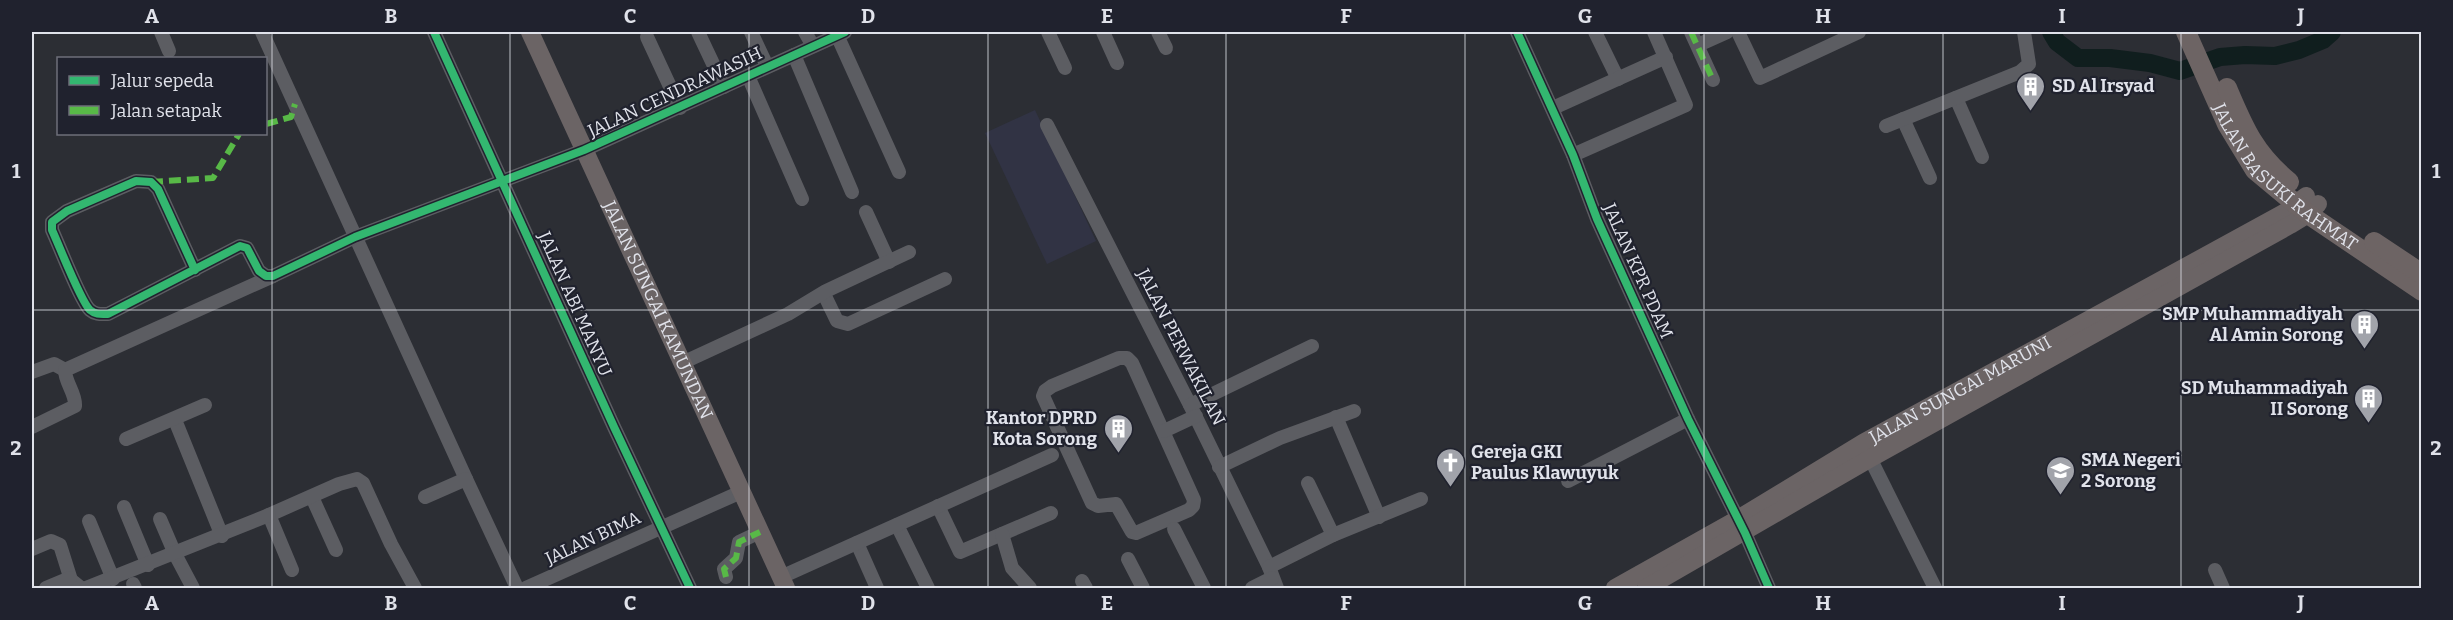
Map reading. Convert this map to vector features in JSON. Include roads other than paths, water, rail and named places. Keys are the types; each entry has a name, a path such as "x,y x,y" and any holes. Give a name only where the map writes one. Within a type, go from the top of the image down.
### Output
{"highway":[{"name":"JALAN BASUKI RAHMAT","path":"2191,33 2218,85 2227,124 2255,170 2307,205 2421,274"},
{"name":"JALAN BASUKI RAHMAT","path":"2307,205 2421,291"}],"main road":[{"name":"JALAN SUNGAI KAMUNDAN","path":"530,32 783,583"},
{"name":"JALAN SUNGAI MARUNI","path":"1646,588 1741,526 1867,450 2307,205"},
{"name":"JALAN SUNGAI MARUNI","path":"1615,588 1741,526"}],"street":[{"path":"161,32 169,51"},
{"path":"262,32 517,588"},
{"name":"JALAN ABI MANYU","path":"434,32 690,588"},
{"path":"698,32 724,87"},
{"path":"751,32 767,66"},
{"path":"805,32 813,46"},
{"path":"1048,32 1065,68"},
{"path":"1103,32 1117,63"},
{"path":"1158,32 1166,48"},
{"name":"JALAN KPR PDAM","path":"1517,32 1574,155 1597,219 1688,419 1769,588"},
{"path":"1595,32 1618,79"},
{"path":"1574,155 1686,105 1654,32"},
{"path":"1691,32 1713,80"},
{"path":"1698,45 1727,32"},
{"path":"1738,32 1760,78 1859,32"},
{"path":"1886,126 2013,76 2028,66 2024,32"},
{"path":"841,33 899,172"},
{"name":"JALAN CENDRAWASIH","path":"65,370 355,237 584,150 841,33"},
{"path":"647,37 680,108"},
{"path":"794,55 852,192"},
{"path":"1553,108 1666,57"},
{"path":"748,76 802,199"},
{"path":"1956,98 1982,157"},
{"path":"1903,119 1930,178"},
{"name":"JALAN PERWAKILAN","path":"1047,125 1193,410 1273,578"},
{"path":"195,270 158,189 152,182 136,182 68,211 52,222 52,230 82,296 90,310 98,314 108,314 195,270 240,246 247,248 259,271 266,276 273,276"},
{"path":"866,212 889,262"},
{"path":"682,363 788,314 909,252"},
{"path":"824,294 837,321 848,324 945,279"},
{"path":"1164,430 1193,410 1312,346"},
{"path":"1119,358 1127,358 1132,363 1164,430 1194,502 1189,510 1135,533 1116,504 1098,506 1092,503 1045,403 1044,393 1052,386 1119,358"},
{"path":"32,372 54,364 65,370 65,378 75,400 75,406 32,427"},
{"path":"126,439 175,420 205,405"},
{"path":"1220,467 1280,438 1354,411"},
{"path":"1336,417 1379,517"},
{"path":"1568,481 1688,419"},
{"path":"175,420 222,536"},
{"path":"1867,450 1935,588"},
{"path":"783,583 857,543 1052,455"},
{"path":"86,588 222,536 349,480 357,479 363,483 391,544 415,588"},
{"path":"425,497 466,479"},
{"path":"1308,483 1333,535"},
{"name":"JALAN BIMA","path":"526,588 741,492"},
{"path":"312,497 336,550"},
{"path":"1252,588 1273,578 1333,535 1421,499"},
{"path":"938,506 959,551 1051,513"},
{"path":"124,507 148,565"},
{"path":"269,515 292,570"},
{"path":"160,519 193,588"},
{"path":"89,521 113,579"},
{"path":"897,525 928,588"},
{"path":"1174,529 1204,588"},
{"path":"726,577 724,569 738,555 739,542 760,532"},
{"path":"1002,534 1012,568 1030,588"},
{"path":"32,549 51,541 60,545 70,578 77,587 81,588"},
{"path":"857,543 877,588"},
{"path":"1128,559 1143,588"},
{"path":"2215,570 2223,588"},
{"path":"46,588 70,578"}],"waterway":[{"path":"2051,32 2057,42 2078,58 2110,58 2150,63 2180,71 2220,57 2275,56 2299,50 2323,40 2332,32"}],"place":[{"name":"SD Al Irsyad","path":"2031,112"},
{"name":"SMP Muhammadiyah Al Amin Sorong","path":"2364,350"},
{"name":"SD Muhammadiyah II Sorong","path":"2369,424"},
{"name":"Kantor DPRD Kota Sorong","path":"1118,454"},
{"name":"Gereja GKI Paulus Klawuyuk","path":"1450,488"},
{"name":"SMA Negeri 2 Sorong","path":"2060,496"}]}
